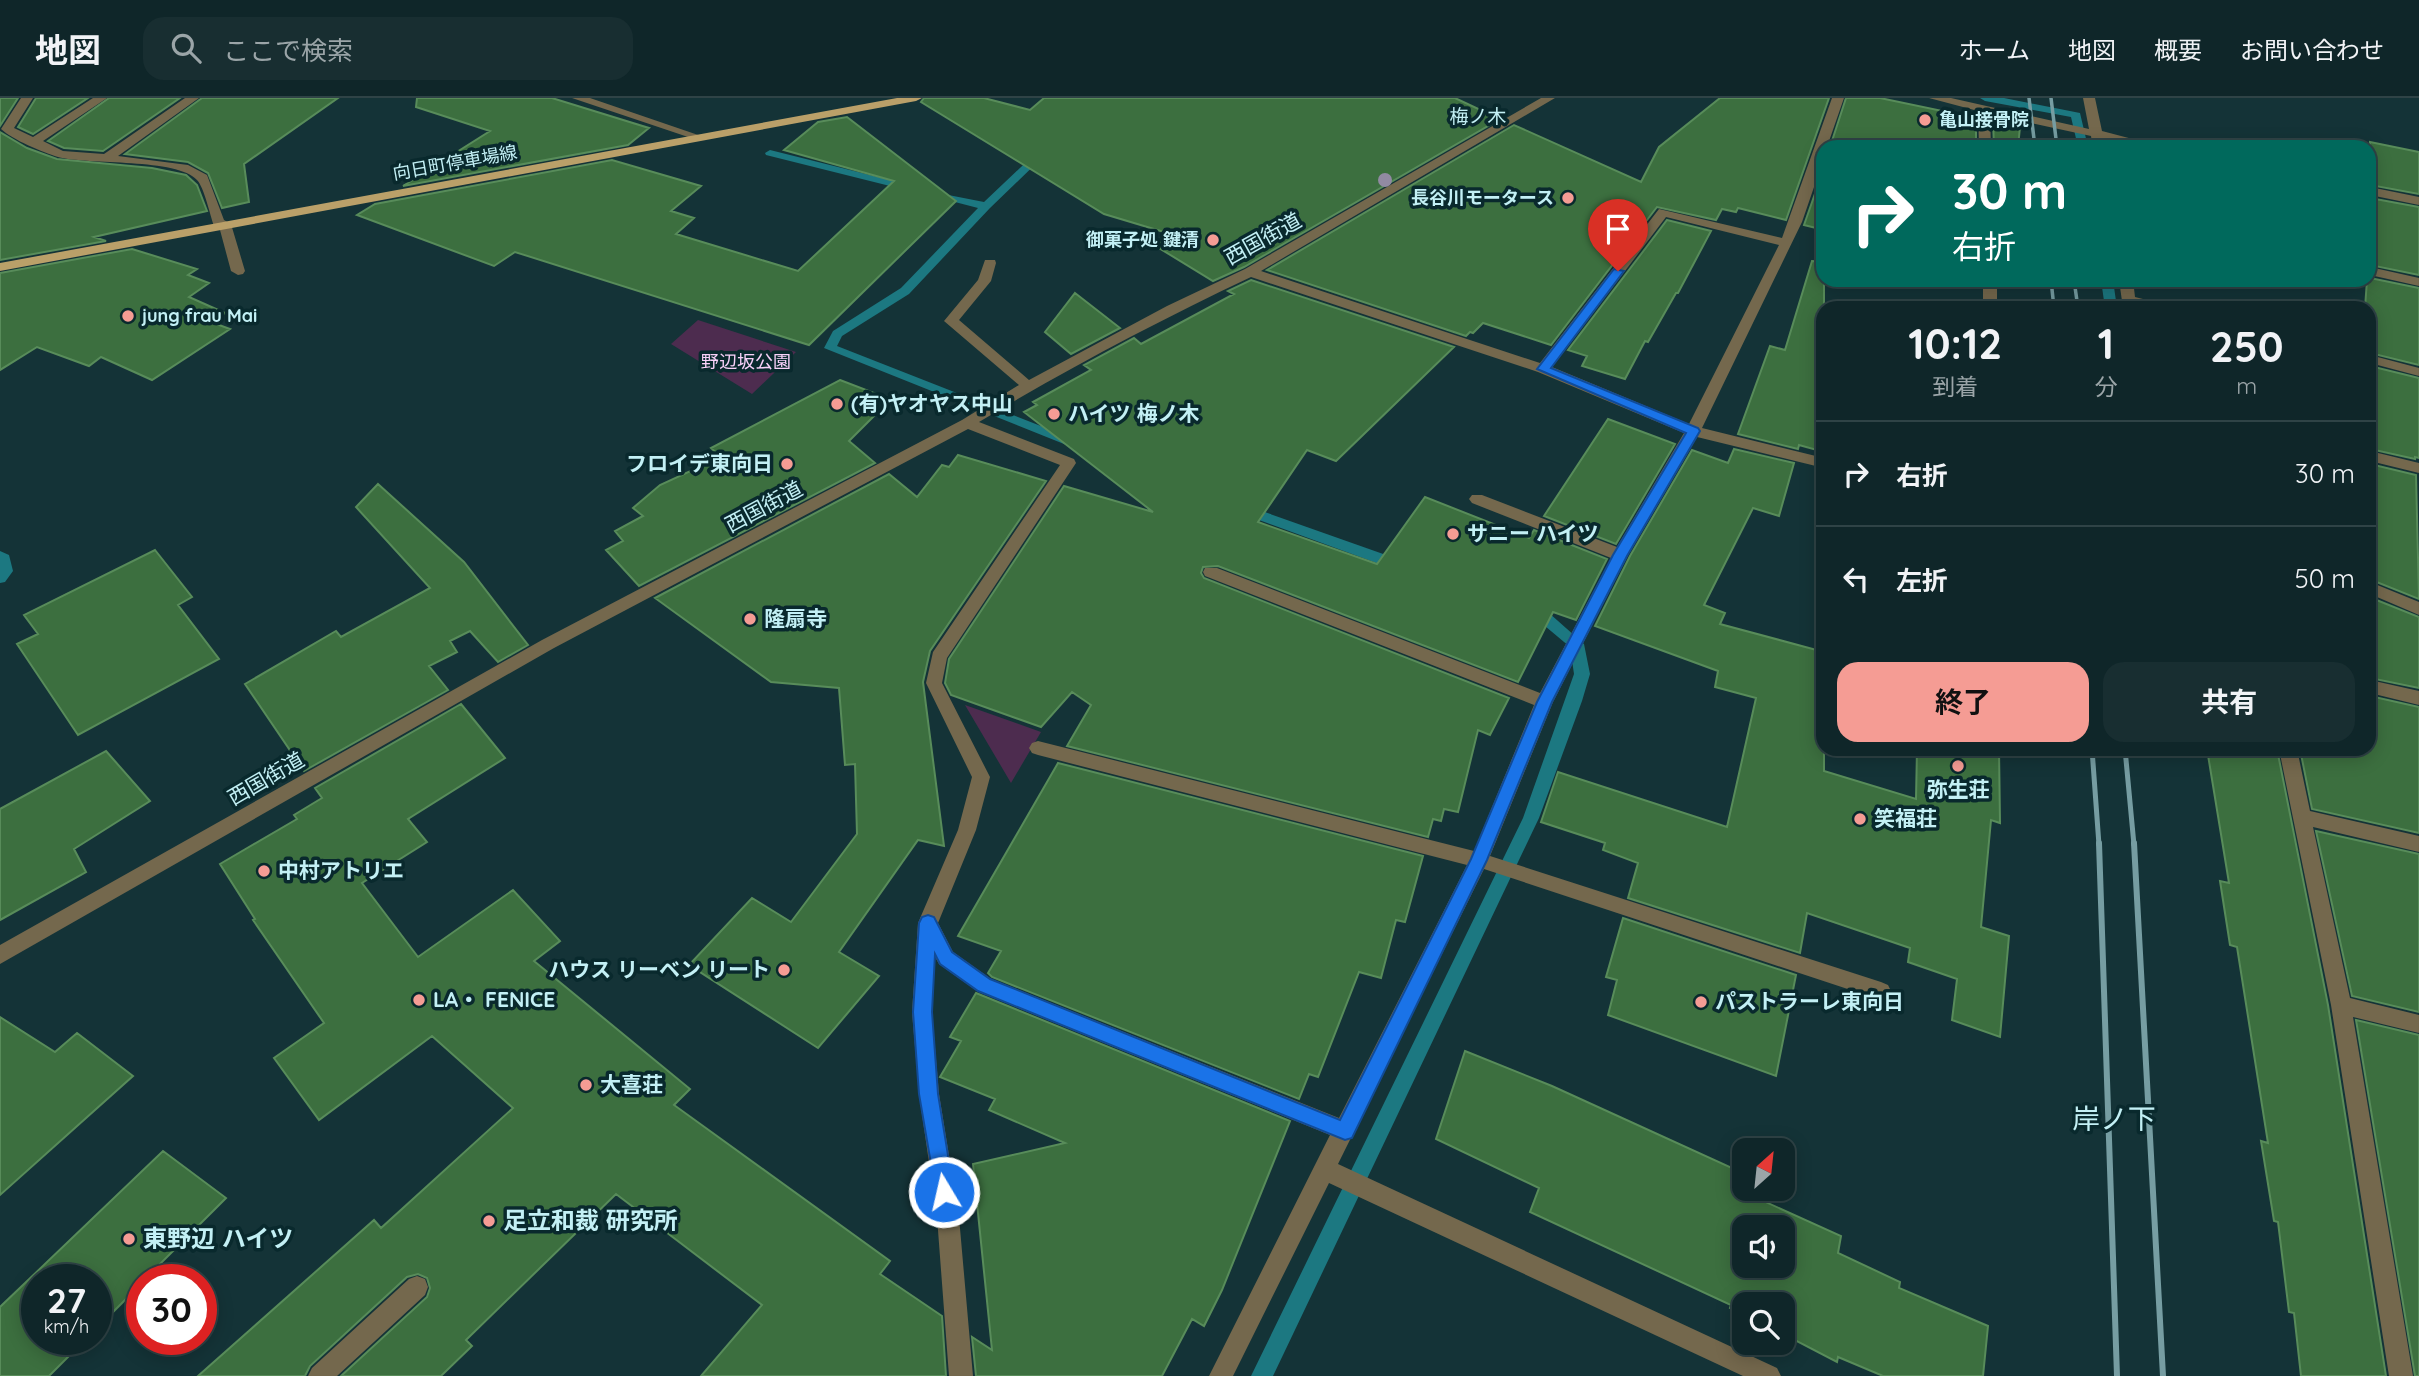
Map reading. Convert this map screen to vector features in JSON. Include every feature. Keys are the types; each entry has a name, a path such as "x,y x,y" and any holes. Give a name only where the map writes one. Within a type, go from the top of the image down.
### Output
{"main road":[{"name":"向日町停車場線","path":"0,267 698,136 916,98"}],"street":[{"path":"27,98 3,131 61,154 160,163 188,169 203,178 223,225 238,271"},
{"path":"32,143 101,98"},
{"path":"108,157 193,98"},
{"path":"578,98 698,136"},
{"name":"西国街道","path":"0,955 548,644 967,423 1028,386 1172,309 1250,272 1549,98"},
{"path":"1824,140 1838,98"},
{"path":"1935,98 2124,140"},
{"path":"2090,98 2097,140"},
{"path":"1984,111 1985,140"},
{"path":"1221,1376 1479,860 1545,702 1620,555 1693,431 1786,243 1816,163"},
{"path":"2376,192 2419,201"},
{"path":"1543,369 1663,212 1786,243"},
{"path":"990,263 984,281 951,321 1028,386"},
{"path":"1250,272 1543,369 1693,431 1816,461"},
{"path":"2376,272 2419,282"},
{"path":"2376,361 2419,372"},
{"path":"961,1376 948,1217 929,1094 922,1012 928,923 967,830 981,777 934,683 940,657 1069,463 967,423"},
{"path":"2376,457 2419,468"},
{"path":"1477,499 1620,555"},
{"path":"1211,572 1545,702"},
{"path":"2376,591 2419,609"},
{"path":"2376,688 2419,698"},
{"path":"1038,748 1479,860 1881,992"},
{"path":"2289,756 2341,1005 2401,1376"},
{"path":"2300,816 2419,844"},
{"path":"928,923 946,958 984,985 1345,1131"},
{"path":"2341,1005 2419,1024"},
{"path":"1326,1170 1769,1376"},
{"path":"320,1376 417,1287"}],"green space":[{"name":"野辺坂公園","path":"698,320 796,352 752,394 671,344"},
{"path":"965,705 1041,732 1011,783"}],"building":[{"path":"0,98 18,98 0,126"},
{"path":"36,98 88,98 33,134 18,127"},
{"path":"109,98 180,98 103,151 64,148 48,141"},
{"path":"202,98 338,98 244,164 249,202 222,208 208,173 188,162 125,154"},
{"path":"417,98 552,98 649,128 628,145 403,186 490,131 416,107"},
{"path":"924,98 984,98 1030,110 1044,98 1455,98 1500,119 1244,267 1213,281 1154,245 1174,235 1104,214 921,102"},
{"path":"1720,98 1829,98 1786,220 1738,208 1736,212 1722,209 1716,220 1657,207 1551,345 1483,323 1466,336 1267,270 1514,125 1641,182 1659,147"},
{"path":"1846,98 1880,98 1976,118 1976,140 1832,140"},
{"path":"847,117 956,201 809,345 515,252 494,266 357,215 375,204 612,160 701,186 671,211 694,218 676,234 798,271 894,181 784,150 818,122"},
{"path":"1993,121 2020,127 2019,140 1994,140"},
{"path":"0,132 27,148 57,159 152,168 186,175 197,185 207,211 94,237 106,241 0,260"},
{"path":"2376,143 2419,152 2419,194 2376,186"},
{"path":"1816,191 1816,228 1804,225"},
{"path":"2376,199 2419,207 2419,275 2376,266"},
{"path":"1667,220 1711,231 1678,293 1648,342 1645,341 1625,379 1582,366 1587,356 1568,350"},
{"path":"132,249 197,269 188,275 209,283 189,297 225,313 211,322 230,329 152,380 101,357 89,366 37,347 0,370 0,273"},
{"path":"1812,261 1816,261 1816,287 1824,287 1824,301 1816,301 1816,450 1799,445 1798,449 1738,434 1770,346 1785,350"},
{"path":"2376,279 2419,288 2419,365 2376,354 2376,301 2366,301 2366,287 2376,287"},
{"path":"1251,280 1454,347 1336,461 1307,450 1258,522 1377,564 1425,497 1529,538 1534,530 1607,559 1576,620 1553,612 1518,682 1218,566 1203,567 1201,573 1204,578 1509,698 1490,735 1478,730 1458,812 1444,809 1441,821 1433,819 1428,837 1067,746 1091,705 1072,692 1041,727 951,695 945,683 949,659 1064,486 1153,512 1024,412 1037,405 1033,402 1091,370 1084,365 1134,338 1141,344 1234,294 1228,291"},
{"path":"1075,293 1120,328 1071,354 1045,332"},
{"path":"2376,367 2419,378 2419,458 2376,450"},
{"path":"840,380 882,396 865,412 874,416 849,441 875,463 639,586 606,550 623,541 615,531 643,516 633,508 660,485 721,457 711,448"},
{"path":"1608,419 1675,444 1616,544 1544,516"},
{"path":"1734,449 1794,463 1779,516 1753,508 1704,605 1725,613 1720,624 1816,650 1816,756 1824,756 1824,771 1916,799 1917,756 1999,756 2000,823 1991,820 1981,927 2009,936 2000,1037 1952,1020 1957,979 1908,962 1910,948 1807,913 1800,953 1628,898 1638,863 1603,850 1605,843 1541,822 1558,772 1727,827 1756,698 1715,687 1718,671 1595,626 1630,556 1692,450 1728,463"},
{"path":"958,455 1046,481 930,651 923,682 944,846 918,840 839,952 879,976 818,1048 689,965 752,898 791,922 857,834 855,764 845,765 839,688 771,682 655,598 889,474 917,497 942,465 949,467"},
{"path":"2376,465 2416,475 2419,599 2376,582"},
{"path":"378,484 464,562 528,645 498,662 470,631 450,641 457,652 429,666 448,690 304,771 245,684 336,631 341,637 430,588 356,507"},
{"path":"155,550 192,597 178,605 219,659 78,735 17,644 38,634 24,615"},
{"path":"2376,600 2419,617 2419,688 2376,679"},
{"path":"2376,697 2419,707 2419,833 2312,809 2301,756 2376,756"},
{"path":"461,704 505,758 408,819 427,842 362,883 418,957 513,890 560,941 534,961 690,1089 674,1105 890,1261 880,1274 942,1316 946,1376 701,1376 762,1305 616,1194 466,1340 472,1346 441,1376 341,1376 427,1297 430,1288 427,1278 418,1274 407,1277 310,1366 305,1376 198,1376 374,1220 381,1228 513,1108 432,1036 319,1120 274,1058 324,1023 253,920 255,919 220,864 297,819 294,815 322,798 315,788"},
{"path":"106,751 150,801 74,849 86,872 0,920 0,809"},
{"path":"2208,756 2278,756 2328,1005 2386,1376 2301,1376 2294,1313 2289,1312 2278,1222 2274,1221 2261,1141 2268,1143 2237,947 2230,945 2220,881 2229,883"},
{"path":"1058,763 1423,856 1405,922 1396,920 1381,978 1359,972 1318,1077 1309,1074 1299,1099 992,977 988,973 1001,951 958,936"},
{"path":"2316,831 2419,854 2419,1012 2352,996"},
{"name":"パストラーレ東向日","path":"1623,918 1796,975 1776,1076 1608,1015 1617,980 1606,977"},
{"path":"976,993 1290,1121 1222,1290 1204,1326 1192,1319 1162,1376 976,1376 972,1337 992,1350 973,1164 1065,1143 989,1110 995,1099 940,1077 961,1041 950,1037"},
{"path":"0,1017 55,1052 77,1033 133,1076 0,1195"},
{"path":"2356,1020 2419,1035 2419,1376 2415,1376"},
{"path":"1465,1051 1552,1086 1732,1168 1732,1201 1763,1201 1794,1215 1732,1215 1732,1278 1795,1278 1795,1215 1841,1236 1838,1253 1900,1282 1899,1288 1988,1326 1983,1376 1883,1376 1838,1357 1837,1362 1795,1340 1795,1292 1732,1292 1732,1309 1731,1305 1530,1212 1539,1188 1436,1139"},
{"name":"東野辺 ハイツ","path":"163,1151 226,1198 160,1264 126,1264 126,1299 112,1313 112,1264 45,1264"},
{"name":"東野辺 ハイツ","path":"21,1287 21,1355 70,1355 49,1376 0,1376 0,1307"}],"waterway":[{"path":"1985,98 2076,115 2081,140"},
{"path":"986,206 1043,152"},
{"path":"770,153 910,188"},
{"path":"932,193 986,206"},
{"path":"986,206 905,291 837,334 830,348 1074,444"},
{"path":"2108,287 2110,301"},
{"path":"1242,509 1398,565"},
{"path":"0,556 4,559 6,571 0,578"},
{"path":"1262,1376 1531,818 1574,701 1582,674 1577,644 1544,617 1532,613"},
{"path":"2376,622 2419,634"}],"railway":[{"path":"2029,98 2034,140"},
{"path":"2051,98 2056,140"},
{"path":"2052,287 2053,301"},
{"path":"2075,287 2077,301"},
{"path":"2093,756 2099,845"},
{"path":"2126,756 2134,845"},
{"path":"2099,843 2117,1376"},
{"path":"2134,843 2163,1376"}],"place":[{"name":"亀山接骨院","path":"1925,120"},
{"name":"長谷川モータース","path":"1568,198"},
{"name":"御菓子処 鍵清","path":"1213,240"},
{"name":"jung frau Mai","path":"128,316"},
{"name":"(有)ヤオヤス中山","path":"837,404"},
{"name":"ハイツ 梅ノ木","path":"1054,414"},
{"name":"フロイデ東向日","path":"787,464"},
{"name":"サニー ハイツ","path":"1453,534"},
{"name":"隆扇寺","path":"750,619"},
{"name":"弥生荘","path":"1958,766"},
{"name":"笑福荘","path":"1860,819"},
{"name":"中村アトリエ","path":"264,871"},
{"name":"ハウス リーベン リート","path":"784,970"},
{"name":"LA・ FENICE","path":"419,1000"},
{"name":"パストラーレ東向日","path":"1701,1002"},
{"name":"大喜荘","path":"586,1085"},
{"name":"足立和裁 研究所","path":"489,1221"},
{"name":"東野辺 ハイツ","path":"129,1239"}],"district":[{"name":"梅ノ木","path":"1478,116"},
{"name":"岸ノ下","path":"2114,1119"}],"route":[{"path":"944,1192 929,1094 922,1012 928,923 946,958 984,985 1345,1131 1479,860 1545,702 1620,555 1693,431 1543,369 1618,271"}]}
